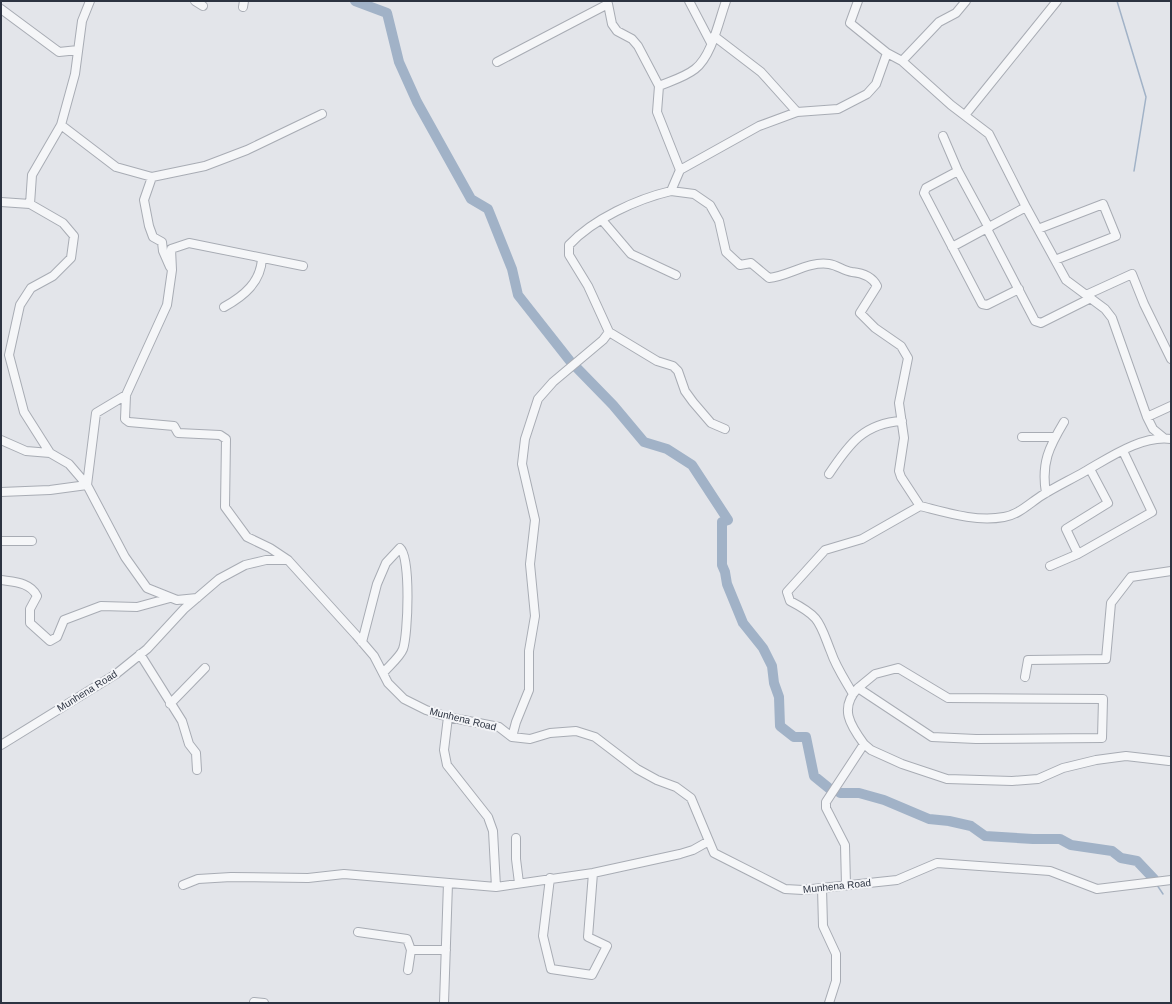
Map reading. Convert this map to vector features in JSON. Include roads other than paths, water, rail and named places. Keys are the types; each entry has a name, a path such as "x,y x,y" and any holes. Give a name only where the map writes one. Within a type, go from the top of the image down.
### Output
{"street":[{"path":"30,204 32,175 61,125 75,74 82,21 90,1"},
{"path":"195,1 203,6"},
{"path":"689,1 713,40 761,72 797,112"},
{"path":"658,86 686,75 696,68 713,40 726,1"},
{"path":"858,1 850,23 887,53 902,62 964,115 989,134 1026,207 1066,280 1105,309 1112,318 1147,417 1153,429 1168,438"},
{"path":"902,62 939,22 956,13 966,1"},
{"path":"964,115 1057,1"},
{"path":"496,62 607,3 612,24 617,31 632,39 638,46 658,86 657,112 680,170"},
{"path":"1,9 58,52 78,50"},
{"path":"671,191 680,170 759,126 797,112 838,109 867,94 876,84 887,53"},
{"path":"61,125 116,167 152,177 212,164 247,150 322,114"},
{"path":"943,136 958,171 1036,322 1041,323 1088,296 1132,274 1144,304 1171,359"},
{"path":"958,171 926,188 924,193 982,304 986,305 1019,289"},
{"path":"152,177 144,200 148,226 153,237 162,242 163,251 172,270"},
{"path":"725,429 711,423 693,402 685,391 678,371 673,366 657,360 609,332 588,286 569,255 569,245 578,235 602,220 649,196 671,191 694,194 710,205 719,221 726,252 740,265 751,263 769,278 782,277 795,270 827,264 850,272 862,272 874,280 877,286 860,313 875,328 900,346 908,358 899,403 904,438 899,471 901,477 920,506"},
{"path":"1,202 30,204 63,223 74,236 71,258 53,276 31,288 20,305 9,355 24,412 50,453"},
{"path":"1038,229 1102,204 1116,236 1055,260"},
{"path":"952,247 1026,207"},
{"path":"602,220 631,254 676,275"},
{"path":"288,560 270,548 247,537 225,507 226,439 220,436 178,433 174,426 163,424 129,422 125,419 126,395 167,305 172,270 171,249 189,243 302,266"},
{"path":"224,307 240,298 252,286 262,270 262,258"},
{"path":"512,737 516,722 529,690 529,651 535,616 530,564 535,520 522,464 525,438 538,399 557,378 603,340 609,332"},
{"path":"87,485 96,413 126,395"},
{"path":"1147,417 1171,406"},
{"path":"829,474 845,449 858,436 877,425 902,420"},
{"path":"1046,493 1044,481 1045,461 1050,447 1064,422"},
{"path":"1022,437 1055,437"},
{"path":"1168,438 1145,441 1123,451 1046,493 1015,514 1006,517 982,520 920,506 862,539 824,550 787,592 790,600 808,611 822,626 831,653 856,691 932,736 976,739 1102,738 1103,699 948,698 898,668 875,674 856,691 847,710 852,727 864,744 871,750 902,764 947,779 1012,781 1038,779 1063,768 1096,760 1126,756 1169,761"},
{"path":"1,440 26,451 50,453 69,464 87,485 125,557 147,588 177,600 198,597"},
{"path":"1050,566 1078,554 1152,512 1123,451"},
{"path":"1078,554 1066,530 1108,503 1090,469"},
{"path":"1,492 50,490 87,485"},
{"path":"1,541 32,541"},
{"path":"362,642 377,584 386,564 400,548 403,550 408,567 408,601 405,637 403,650 383,673"},
{"name":"Munhena Road","path":"1,746 116,674 148,649 184,609 219,579 245,565 266,560 288,560 374,656 388,683 404,699 426,710 448,717 499,727 512,737 530,739 550,732 576,731 595,737 637,769 657,780 676,787 691,798 714,853 785,889 803,890 897,880 937,864 1050,871 1097,889 1171,880"},
{"path":"1024,677 1028,660 1106,659 1111,602 1131,577 1171,571"},
{"path":"1,580 16,581 34,590 37,596 30,609 30,623 50,641 57,637 64,620 101,606 137,607 170,598"},
{"path":"140,654 182,721 189,744 196,753 197,770"},
{"path":"170,704 205,668"},
{"path":"448,717 444,750 448,765 488,817 493,831 496,887"},
{"path":"846,885 845,845 826,808 826,802 864,744"},
{"path":"516,838 516,859 520,883"},
{"path":"183,885 205,879 231,877 308,878 344,874 496,887 593,873 680,854 693,850 709,841"},
{"path":"550,878 543,936 551,969 592,975 607,946 588,937 593,873"},
{"path":"438,1003 444,1003 448,883"},
{"path":"822,888 823,926 836,954 836,982 829,1003"},
{"path":"358,932 407,939 411,950 408,970"},
{"path":"411,950 446,950"},
{"path":"254,1002 264,1003"}],"waterway":[{"path":"355,1 387,13 399,62 417,102 471,199 488,209 512,269 518,295 570,361"},
{"path":"1117,1 1146,97 1134,171"},
{"path":"575,366 613,405 644,442 667,449 692,465 728,520 722,522 722,565 727,584 743,623 763,648 772,666 774,683 779,697 780,726 794,737 806,737 814,776 830,789"},
{"path":"840,793 859,793 884,800 929,819 949,821 971,826 985,836 1060,839 1071,845 1112,851 1121,858 1137,861 1154,879"},
{"path":"1157,885 1163,894"}]}
